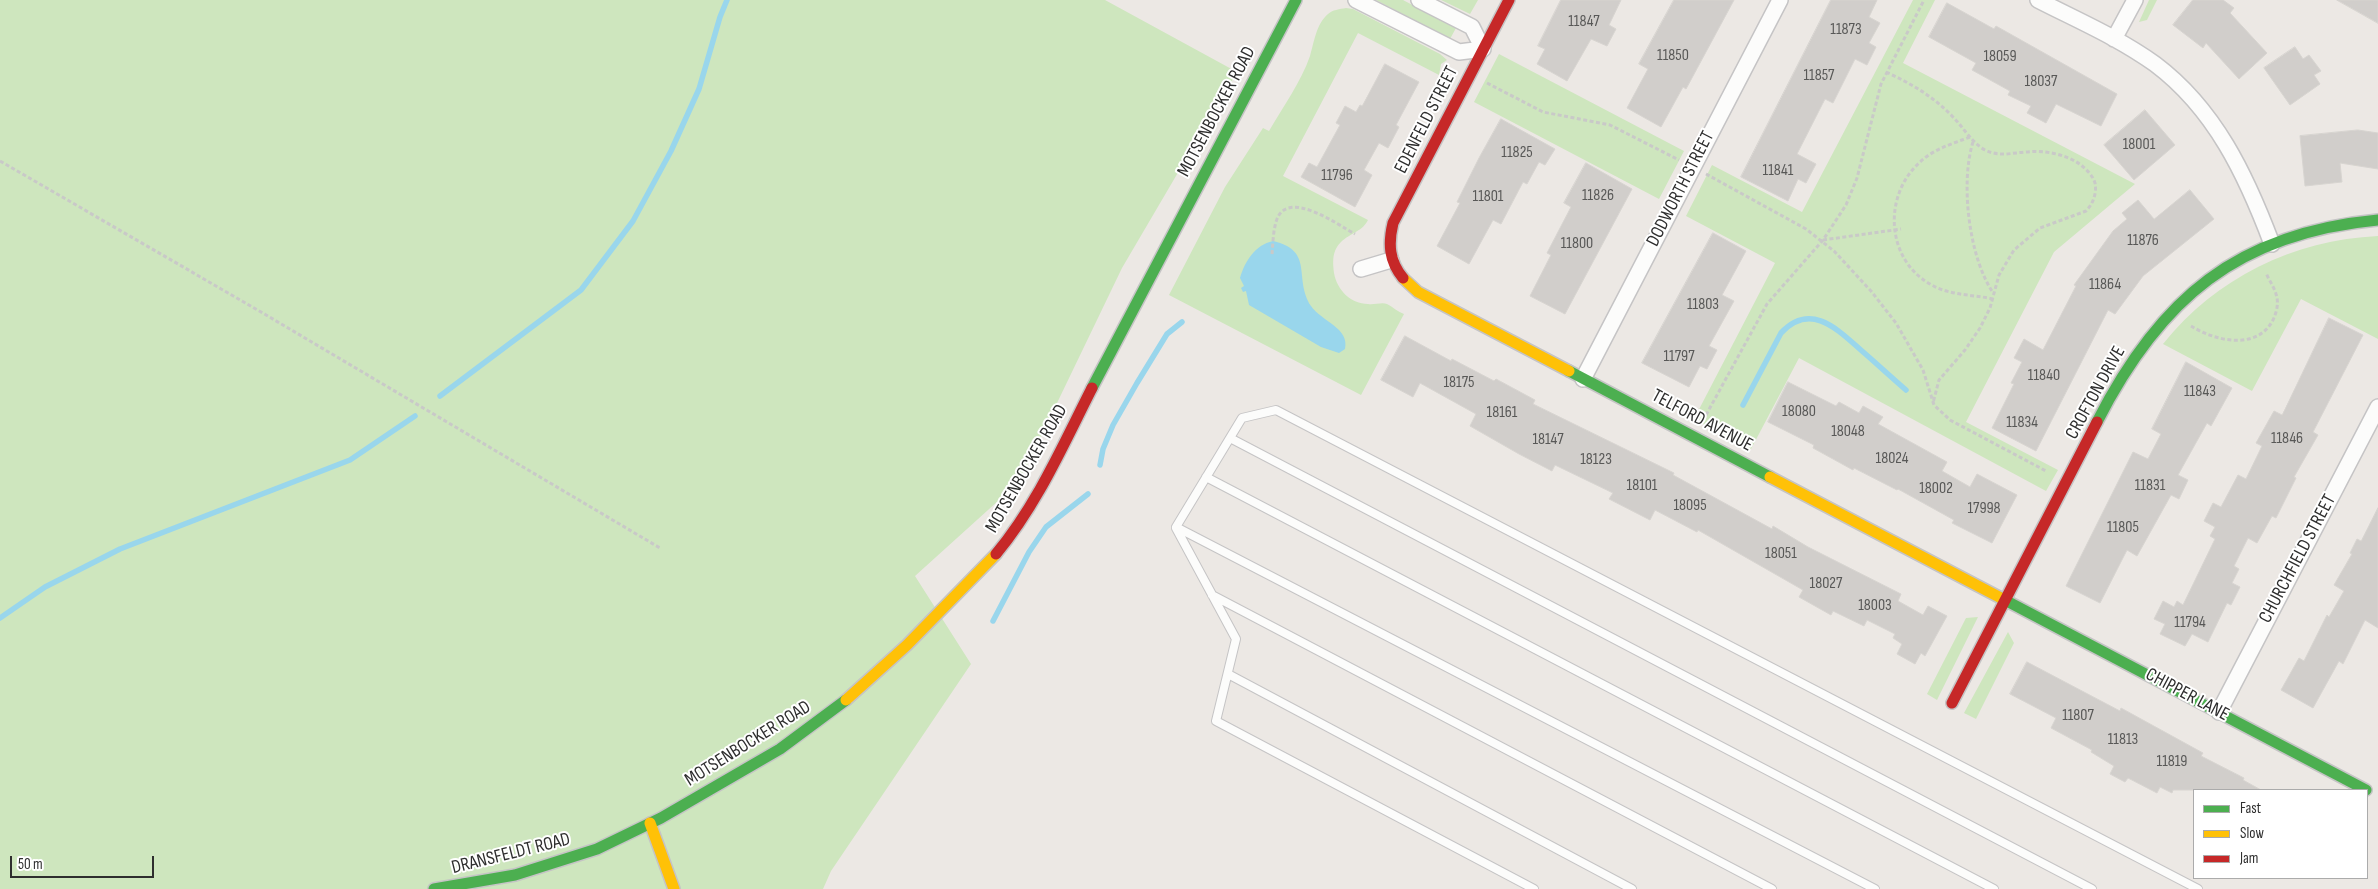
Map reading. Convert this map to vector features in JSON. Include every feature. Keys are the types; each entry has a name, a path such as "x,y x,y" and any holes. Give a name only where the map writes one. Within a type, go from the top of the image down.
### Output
{"street":[{"name":"MOTSENBOCKER ROAD","path":"650,823 768,757 830,712 895,657 1007,541 1038,492 1296,0"},
{"path":"1356,0 1459,52 1483,49 1472,27 1419,0"},
{"name":"EDENFELD STREET","path":"1390,260 1390,236 1393,223 1509,0"},
{"name":"DODWORTH STREET","path":"1583,378 1780,0"},
{"path":"2038,0 2114,39 2136,52 2172,79 2218,129 2241,169 2272,244"},
{"path":"2114,39 2134,0"},
{"name":"CROFTON DRIVE","path":"1952,703 2125,371 2144,342 2176,306 2202,284 2237,261 2272,244 2327,225 2378,220"},
{"path":"1361,269 1390,260"},
{"name":"TELFORD AVENUE","path":"1390,260 1402,279 1418,292 2007,600"},
{"name":"CHURCHFIELD STREET","path":"2218,712 2378,407"},
{"name":"CHIPPER LANE","path":"2007,600 2365,789"},
{"name":"DRANSFELDT ROAD","path":"434,889 508,876 552,865 603,846 650,823"},
{"path":"650,823 674,889"}],"lane":[{"path":"1176,527 1242,418 1276,410 2198,889"},
{"path":"1230,438 2092,889"},
{"path":"1206,477 1994,889"},
{"path":"1176,527 1236,639 1216,721 1534,889"},
{"path":"1176,527 1875,889"},
{"path":"1212,595 1772,889"},
{"path":"1228,674 1632,889"}],"path":[{"path":"1706,415 1767,304 1823,240 1842,210 1857,178 1886,72 1924,0"},
{"path":"1886,72 1912,84 1934,100 1954,118 1973,142 1987,151 1998,154 2041,152 2064,157 2084,168 2094,183 2095,195 2086,211 2074,217 2050,223 2021,243 2003,268 1986,318 1972,341 1939,380 1933,403"},
{"path":"1484,80 1543,112 1610,125 1679,161"},
{"path":"1970,137 1933,152 1911,170 1895,201 1893,216 1895,230 1899,248 1905,259 1915,272 1928,283 1950,293 1993,297"},
{"path":"1973,142 1967,167 1966,194 1979,262 1993,297"},
{"path":"0,161 262,312 660,548"},
{"path":"1706,174 1823,240 1860,278 1896,323 1923,370 1933,403 1950,420 2046,471"},
{"path":"1272,254 1278,218 1284,210 1290,207 1296,206 1310,210 1355,234"},
{"path":"1823,240 1901,229"},
{"path":"2191,326 2200,332 2224,340 2245,340 2262,335 2271,324 2278,307 2276,292 2266,273"}],"green space":[{"path":"0,0 1105,0 1237,72 1122,268 1019,482 915,576 971,664 831,871 823,889 0,889"},
{"path":"1376,0 1403,0 1456,28 1450,39"},
{"path":"1441,0 1478,0 1470,14"},
{"path":"1913,0 1935,0 1903,63 2135,184 2054,252 1966,422 2058,470 2046,491 1799,358 1751,449 1694,419 1775,263 1686,216 1712,165 1802,212"},
{"path":"2149,0 2157,0 2147,20 2139,22"},
{"path":"1353,9 1440,54 1447,60 1441,64 1439,75 1358,33 1283,176 1368,220 1362,228 1344,239 1334,253 1334,273 1338,285 1346,295 1356,302 1370,304 1385,303 1404,314 1361,395 1169,295 1225,187 1263,128 1269,131 1297,85 1324,18 1336,10"},
{"path":"1499,54 1684,151 1659,199 1474,102"},
{"path":"2378,236 2378,339 2301,299 2252,391 2163,344 2207,300 2232,282 2258,267 2316,245"},
{"path":"1978,617 1937,700 1927,694 1966,618"},
{"path":"2008,632 2014,643 1976,719 1964,713"}],"water":[{"path":"1273,241 1294,251 1299,259 1303,285 1311,306 1334,325 1343,336 1345,349 1339,353 1321,347 1249,305 1246,291 1243,292 1241,288 1244,286 1240,278 1242,272 1256,250"}],"building":[{"path":"1561,0 1621,0 1609,25 1616,29 1607,46 1591,39 1567,81 1537,64 1545,49 1538,46"},
{"path":"1674,0 1734,0 1686,89 1683,87 1661,127 1627,108 1648,69 1639,64"},
{"path":"1831,0 1877,0 1869,17 1880,23 1869,43 1876,47 1867,65 1855,59 1833,103 1825,99 1797,154 1816,164 1806,183 1798,179 1788,201 1741,177"},
{"path":"2193,0 2223,0 2234,8 2230,13 2267,53 2239,79 2206,43 2203,48 2173,25"},
{"path":"2337,0 2378,0 2378,23"},
{"path":"1947,3 1994,29 1996,26 2117,94 2101,126 2056,104 2046,123 2027,113 2031,106 2008,95 2010,91 1972,70 1976,63 1929,37"},
{"path":"2295,47 2303,59 2309,55 2321,71 2314,75 2320,84 2290,105 2264,68"},
{"path":"1385,64 1419,82 1396,125 1399,127 1388,148 1379,143 1364,170 1372,175 1355,207 1301,177 1309,163 1317,167 1340,125 1336,123 1345,106 1356,112 1360,105 1362,106"},
{"path":"2145,110 2175,145 2134,180 2104,145"},
{"path":"1501,119 1555,149 1545,165 1539,162 1527,184 1523,182 1501,224 1493,220 1469,264 1437,246 1460,203 1457,202 1479,158"},
{"path":"2358,130 2378,133 2378,169 2340,163 2342,182 2305,186 2300,136"},
{"path":"1586,163 1632,189 1565,314 1530,296 1551,255 1547,253 1571,207 1564,203"},
{"path":"2190,190 2214,219 2143,276 2115,314 2108,310 2036,451 1992,428 2014,384 2011,383 2022,362 2014,358 2024,339 2043,350 2076,286 2074,285 2113,231 2127,219 2122,213 2138,200 2154,219"},
{"path":"1713,233 1746,251 1722,295 1734,301 1709,346 1717,350 1707,369 1700,366 1689,387 1642,363"},
{"path":"2329,318 2363,335 2313,432 2318,435 2294,477 2296,478 2276,518 2272,516 2257,543 2248,538 2234,566 2239,569 2232,583 2240,587 2231,605 2227,603 2208,642 2192,634 2185,646 2160,634 2165,624 2154,619 2163,601 2174,607 2177,601 2183,605 2215,539 2210,536 2215,527 2204,521 2213,503 2221,507 2238,475 2246,479 2262,446 2256,443 2274,411 2282,415"},
{"path":"1405,336 1451,361 1452,359 1494,381 1496,379 1535,400 1533,404 1674,473 1673,475 1772,529 1773,526 1808,547 1901,594 1898,601 1923,615 1928,606 1947,616 1925,656 1921,653 1915,664 1897,654 1902,644 1893,638 1895,634 1867,620 1864,626 1833,611 1831,615 1799,597 1803,590 1698,530 1697,532 1655,510 1650,520 1609,499 1613,493 1555,465 1552,471 1519,454 1470,426 1476,414 1420,383 1413,397 1381,380"},
{"path":"2186,362 2232,388 2211,426 2207,423 2178,475 2188,480 2179,499 2171,495 2137,556 2127,550 2100,603 2066,586 2133,452 2148,459 2161,434 2152,429"},
{"path":"1788,382 1836,406 1839,402 1859,413 1863,406 1883,417 1878,424 1947,462 1942,471 1970,487 1977,474 2017,495 1992,543 1952,523 1954,520 1898,489 1854,468 1853,470 1813,448 1814,445 1768,422"},
{"path":"2378,508 2378,628 2365,620 2343,664 2339,661 2313,708 2281,690 2299,658 2304,661 2327,615 2329,617 2344,591 2334,585 2352,554 2350,553 2357,539 2361,541"},
{"path":"2027,662 2120,711 2121,708 2203,753 2201,756 2244,778 2243,780 2259,789 2193,789 2173,790 2172,793 2160,787 2157,793 2128,778 2125,782 2110,774 2114,766 2091,752 2092,750 2051,728 2056,718 2010,694"}],"waterway":[{"path":"440,396 581,290 633,221 671,151 699,89 720,17 727,0"},
{"path":"1743,405 1781,333 1792,324 1803,319 1824,322 1834,328 1906,390"},
{"path":"1100,465 1103,449 1113,425 1137,383 1167,334 1182,322"},
{"path":"0,618 45,587 120,549 350,460 415,416"},
{"path":"993,621 1029,552 1046,527 1088,494"}],"traffic: fast":[{"path":"1092,388 1296,0"},
{"path":"2097,422 2121,378 2148,340 2177,307 2209,279 2244,257 2284,240 2328,227 2378,220"},
{"path":"1569,371 1770,477"},
{"path":"2001,598 2364,789"},
{"path":"434,889 515,875 597,849 661,818 780,749 846,700"}],"traffic: slow":[{"path":"1403,278 1418,292 1569,371"},
{"path":"1770,477 2001,598"},
{"path":"846,700 907,645 996,554"},
{"path":"650,823 674,889"}],"traffic: jam":[{"path":"1403,278 1392,259 1390,238 1393,223 1509,0"},
{"path":"996,554 1037,495 1092,388"},
{"path":"1952,703 2097,422"}]}
